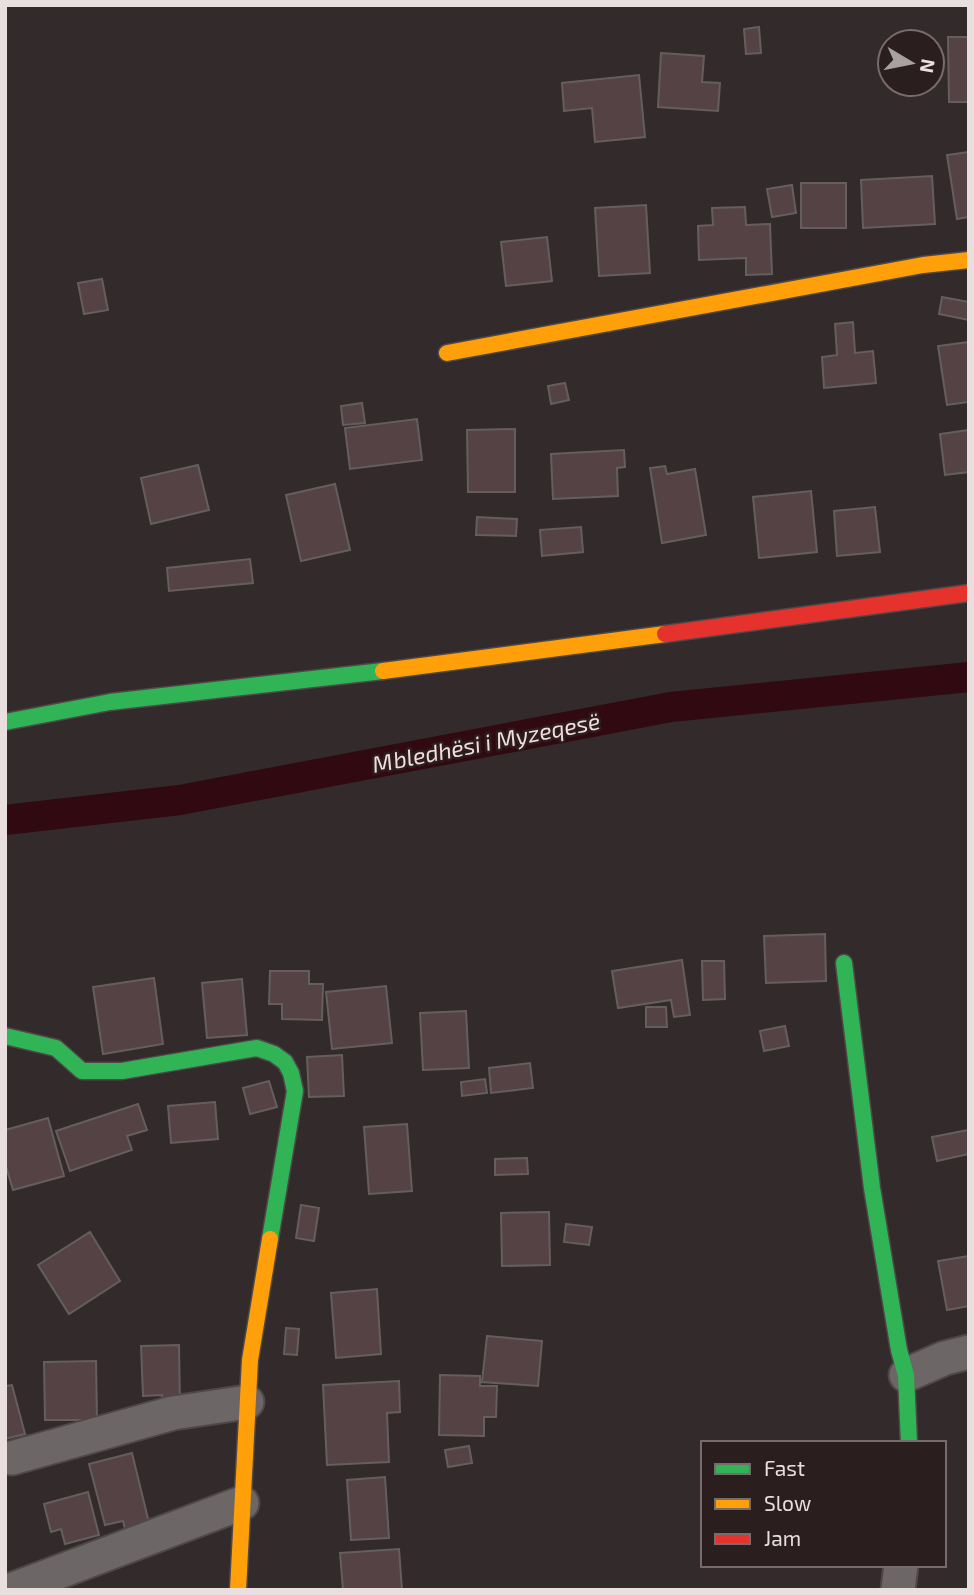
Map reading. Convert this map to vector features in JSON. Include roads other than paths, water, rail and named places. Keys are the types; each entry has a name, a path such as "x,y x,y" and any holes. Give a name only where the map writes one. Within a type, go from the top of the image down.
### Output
{"street":[{"path":"447,353 923,265 969,260"},
{"path":"5,722 110,702 436,665 969,593"},
{"path":"844,963 872,1188 899,1350 906,1375 909,1441"},
{"path":"5,1036 57,1048 82,1071 122,1071 257,1048 277,1053 291,1068 295,1091 250,1360 238,1590"},
{"path":"906,1375 945,1358 969,1352"},
{"path":"12,1458 173,1413 247,1402"},
{"path":"11,1590 242,1503"},
{"path":"898,1590 901,1567"}],"waterway":[{"name":"Mbledhësi i Myzeqesë","path":"5,820 180,800 671,707 969,677"}]}
